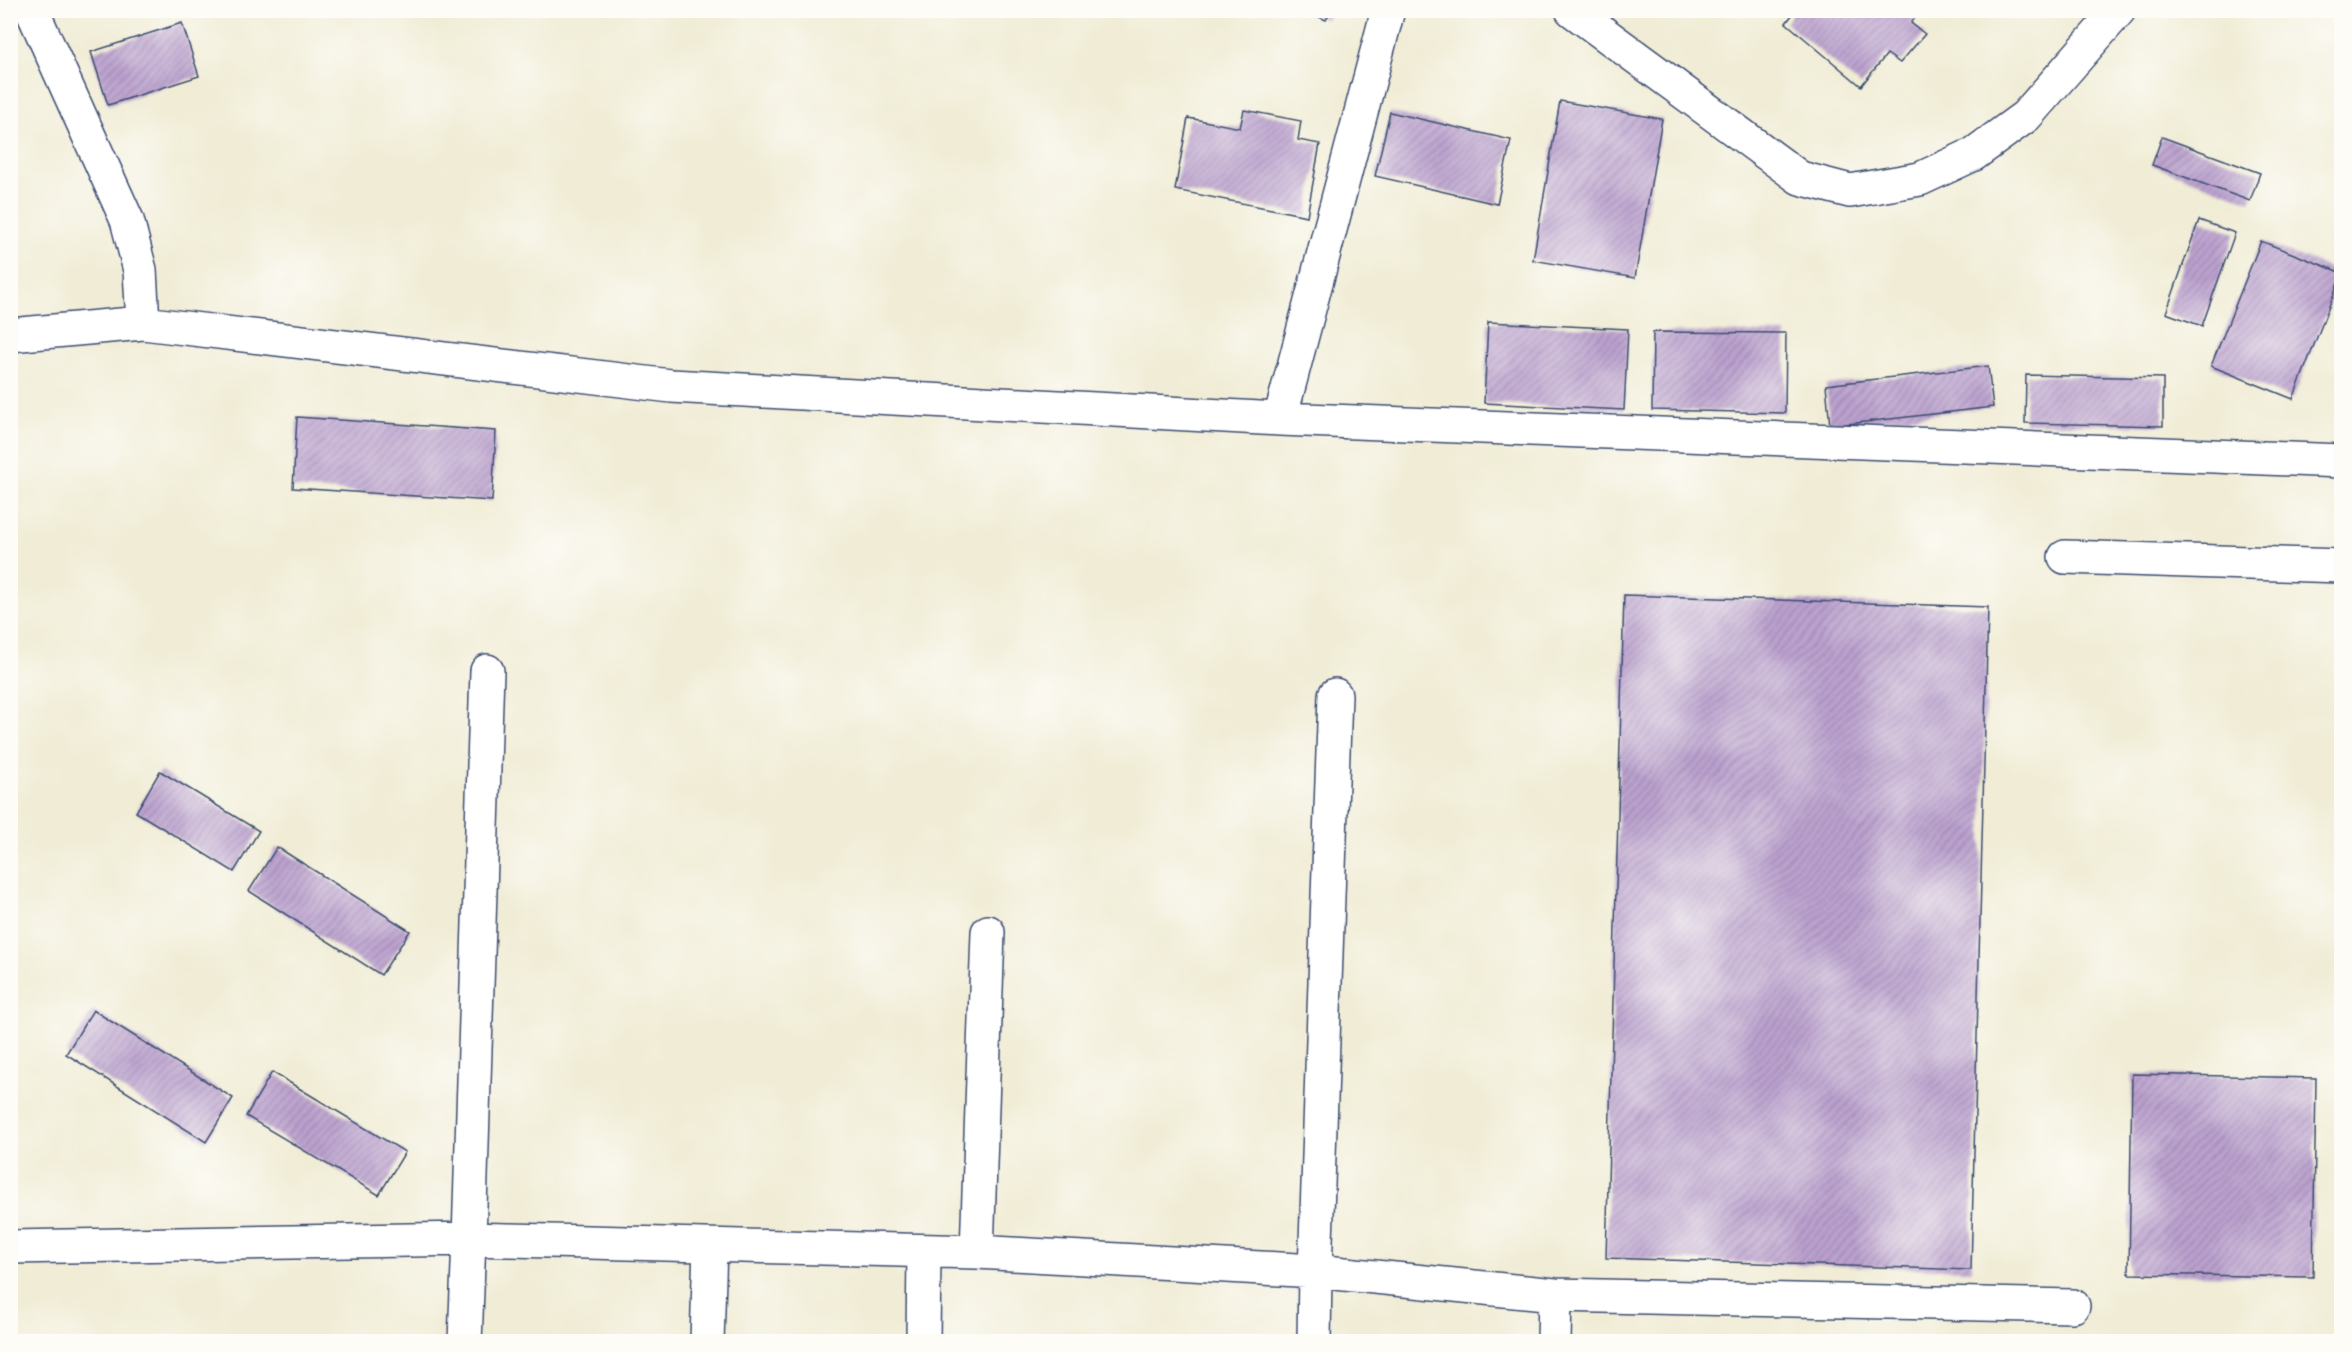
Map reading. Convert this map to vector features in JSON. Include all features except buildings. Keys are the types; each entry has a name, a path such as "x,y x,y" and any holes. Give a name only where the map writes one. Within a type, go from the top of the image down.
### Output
{"street":[{"path":"32,10 127,220 140,270 143,324"},
{"path":"1280,419 1388,10"},
{"path":"1572,10 1800,178 1850,191 1920,179 1974,154 2026,116 2119,10"},
{"path":"10,335 143,324 671,386 1280,419 2342,461"},
{"path":"2065,557 2342,566"},
{"path":"465,1341 487,671"},
{"path":"1314,1341 1335,695"},
{"path":"977,1252 988,933"},
{"path":"10,1246 469,1239 977,1252 1315,1271 1555,1295 2073,1306"},
{"path":"707,1341 710,1246"},
{"path":"923,1341 924,1251"},
{"path":"1554,1341 1555,1295"}]}
